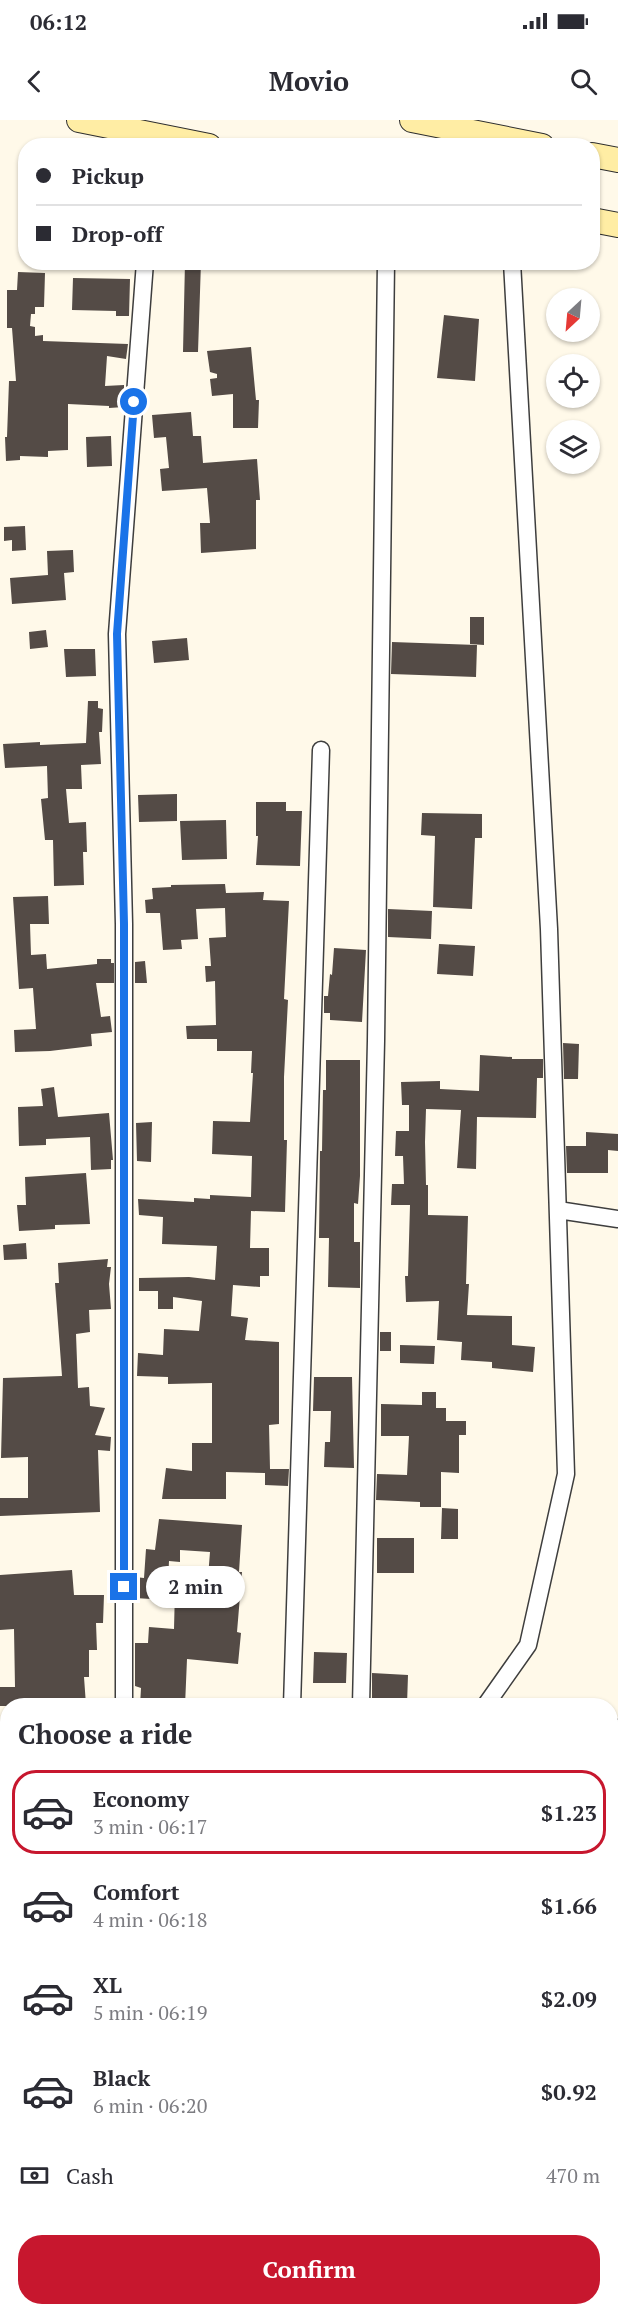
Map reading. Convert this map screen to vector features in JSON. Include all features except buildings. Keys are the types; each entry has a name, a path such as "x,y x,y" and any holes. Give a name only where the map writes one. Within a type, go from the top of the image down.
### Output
{"main road":[{"path":"79,120 146,138"},
{"path":"412,120 502,138"},
{"path":"600,157 618,160"},
{"path":"600,222 618,225"}],"street":[{"path":"124,1698 124,924 117,634 144,270"},
{"path":"361,1698 376,1041 386,270"},
{"path":"491,1698 528,1645 566,1474 549,929 512,270"},
{"path":"292,1698 321,750"},
{"path":"558,1210 618,1219"}],"route":[{"path":"124,1587 124,924 117,634 134,402"}]}
